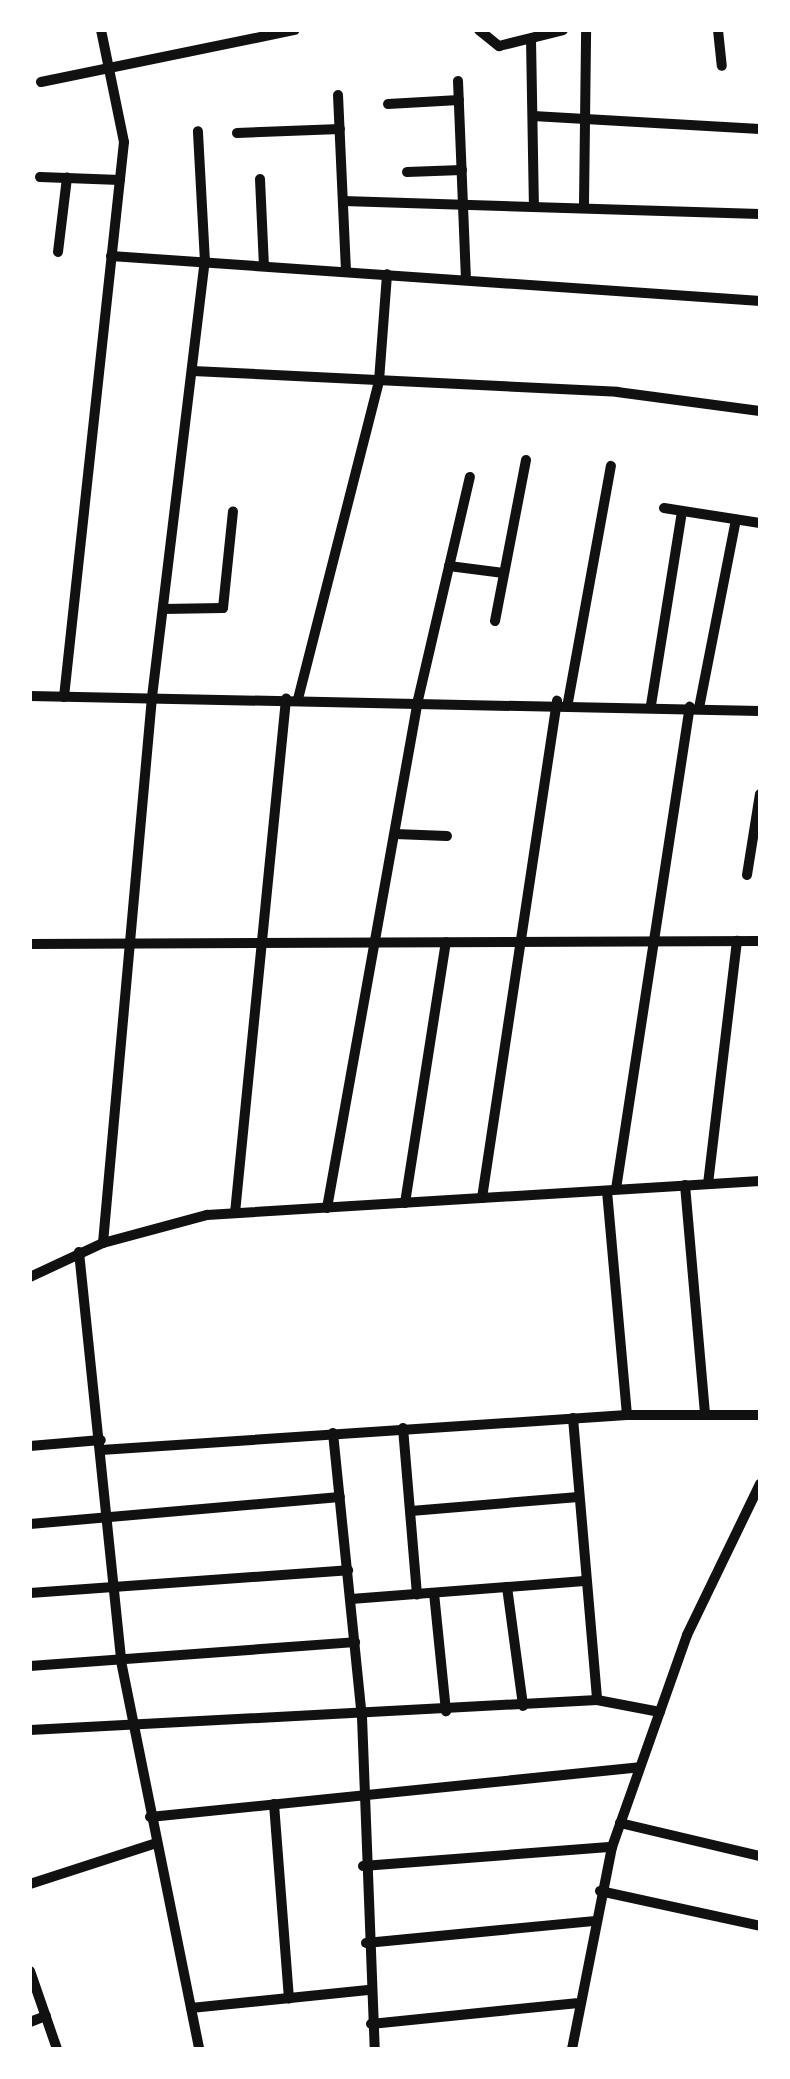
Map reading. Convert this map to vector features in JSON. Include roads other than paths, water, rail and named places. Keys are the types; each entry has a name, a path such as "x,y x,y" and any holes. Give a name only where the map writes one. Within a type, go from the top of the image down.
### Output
{"street":[{"path":"64,697 120,180 112,68 101,30"},
{"path":"41,82 295,30"},
{"path":"479,30 507,46 564,30"},
{"path":"584,204 586,30"},
{"path":"718,30 722,66"},
{"path":"532,39 534,202"},
{"path":"458,80 466,279"},
{"path":"338,95 346,271"},
{"path":"388,104 459,100"},
{"path":"533,116 760,129"},
{"path":"237,133 340,128"},
{"path":"103,1242 152,697 204,262 198,131"},
{"path":"407,172 462,170"},
{"path":"40,177 120,180"},
{"path":"58,252 67,178"},
{"path":"260,179 264,266"},
{"path":"343,201 534,202 760,214"},
{"path":"111,256 760,301"},
{"path":"235,1214 292,699 380,381 387,274"},
{"path":"193,371 617,392 760,411"},
{"path":"495,620 526,460"},
{"path":"482,1198 562,702 612,466"},
{"path":"326,1208 418,700 470,476"},
{"path":"664,508 760,523"},
{"path":"651,705 682,511"},
{"path":"163,609 223,608 233,512"},
{"path":"627,1415 612,1190 695,707 736,520"},
{"path":"449,566 504,573"},
{"path":"30,696 562,702 760,711"},
{"path":"747,876 760,794"},
{"path":"395,834 448,836"},
{"path":"708,1184 737,941"},
{"path":"30,944 760,941"},
{"path":"405,1203 446,942"},
{"path":"30,1277 103,1242 235,1214 760,1181"},
{"path":"685,1186 706,1414"},
{"path":"79,1252 132,1728 200,2049"},
{"path":"30,1446 627,1415 760,1415"},
{"path":"573,1418 596,1700"},
{"path":"403,1428 417,1594"},
{"path":"333,1433 362,1717 360,1795 370,2024 375,2049"},
{"path":"572,2049 576,2003 592,1920 620,1823 660,1712 760,1484"},
{"path":"30,1524 340,1496"},
{"path":"410,1511 578,1497"},
{"path":"30,1593 348,1570"},
{"path":"351,1599 584,1581"},
{"path":"506,1587 523,1706"},
{"path":"434,1592 446,1712"},
{"path":"30,1666 354,1642"},
{"path":"30,1730 362,1717 596,1700 660,1712"},
{"path":"150,1816 639,1767"},
{"path":"274,1804 289,1998"},
{"path":"620,1823 760,1856"},
{"path":"30,1884 156,1843"},
{"path":"363,1866 612,1848"},
{"path":"600,1891 760,1926"},
{"path":"366,1944 592,1920"},
{"path":"30,1971 57,2049"},
{"path":"190,2008 368,1990"},
{"path":"370,2024 576,2003"},
{"path":"30,2022 46,2016"}]}
